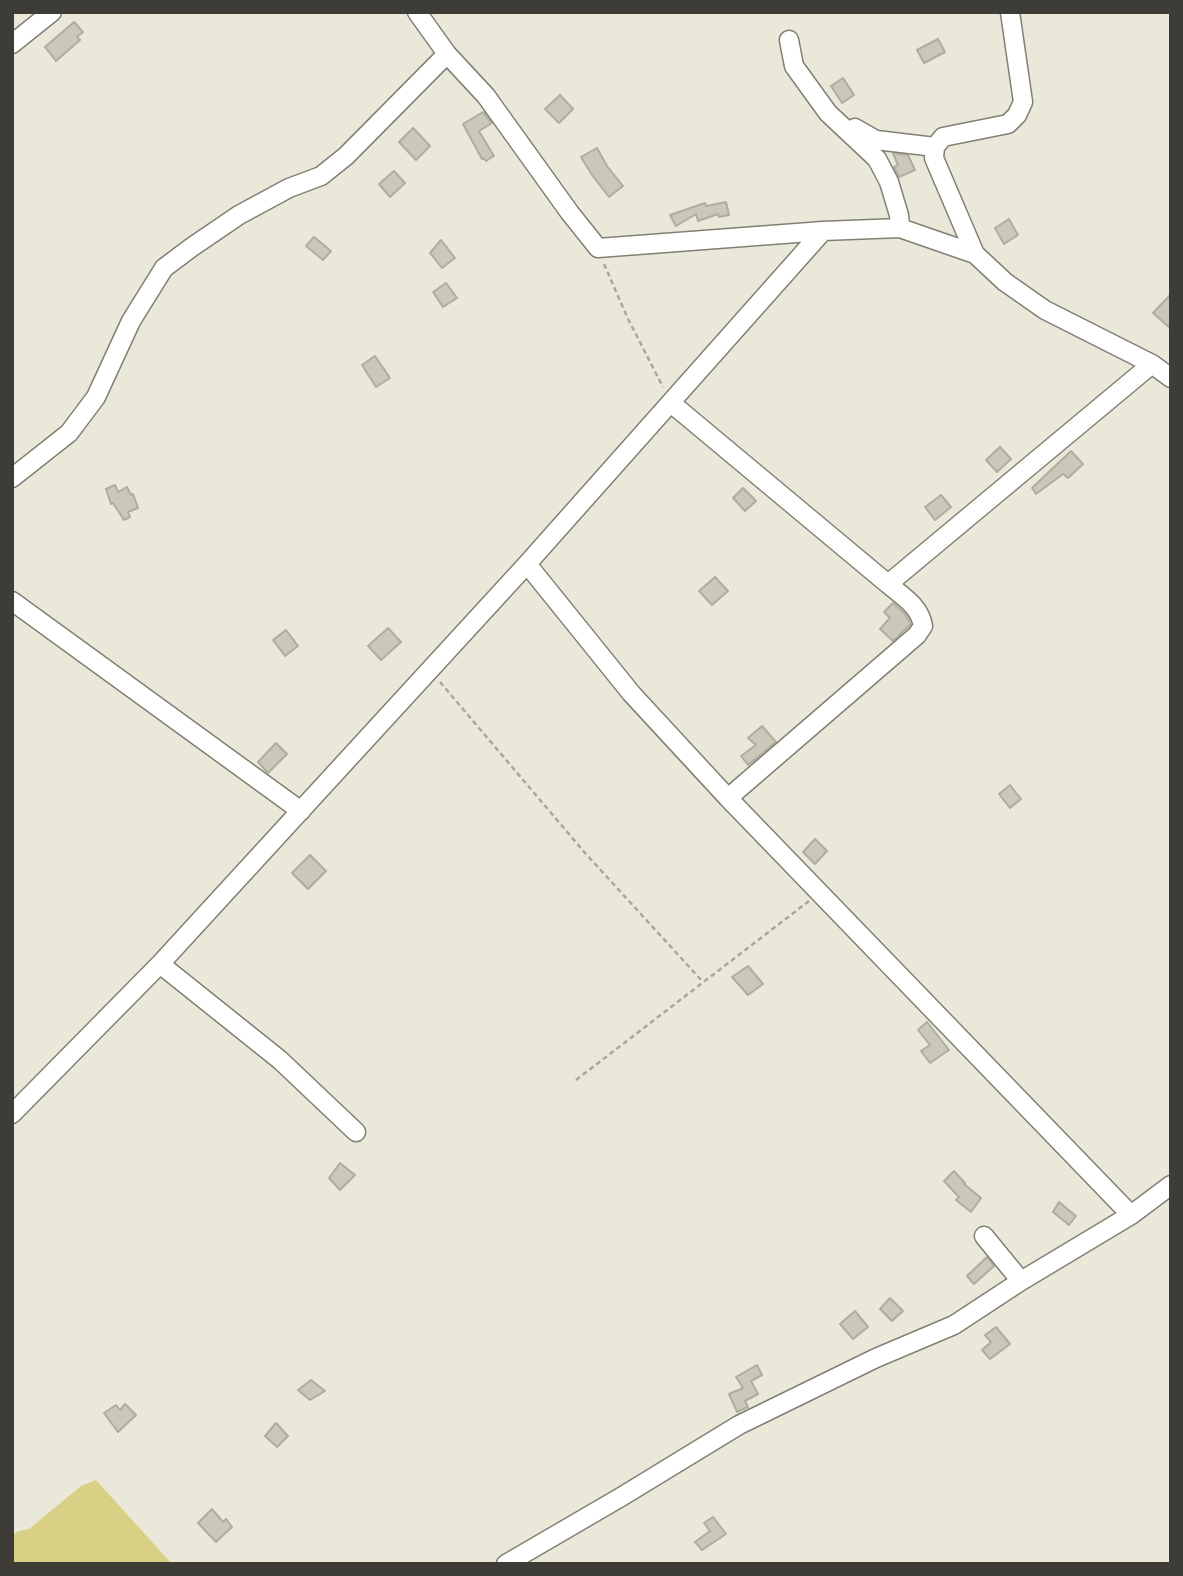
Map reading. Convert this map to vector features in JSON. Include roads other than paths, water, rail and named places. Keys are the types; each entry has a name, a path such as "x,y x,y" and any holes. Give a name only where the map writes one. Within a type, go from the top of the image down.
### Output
{"street":[{"path":"12,44 52,12"},
{"path":"417,12 447,54 486,96 598,248 900,228 975,254"},
{"path":"1010,12 1023,102 1017,115 1008,124 943,137 935,148 934,158 975,254 1005,282 1045,310 1152,364 1171,378"},
{"path":"789,40 787,62 828,113 877,159 889,182 900,228"},
{"path":"12,478 69,433 96,397 131,321 164,268 239,215 289,188 321,176 346,156 447,54"},
{"path":"828,113 876,140 935,148"},
{"path":"12,1114 160,964 301,811 527,564 823,231"},
{"path":"888,584 1152,364"},
{"path":"671,403 888,584 922,616 923,626 917,635 728,798"},
{"path":"527,564 631,693 728,798 1131,1215"},
{"path":"12,601 301,811"},
{"path":"160,964 280,1060 356,1132"},
{"path":"506,1564 739,1425 876,1358 954,1325 1131,1215 1171,1185"},
{"path":"984,1236 1021,1281"}]}
